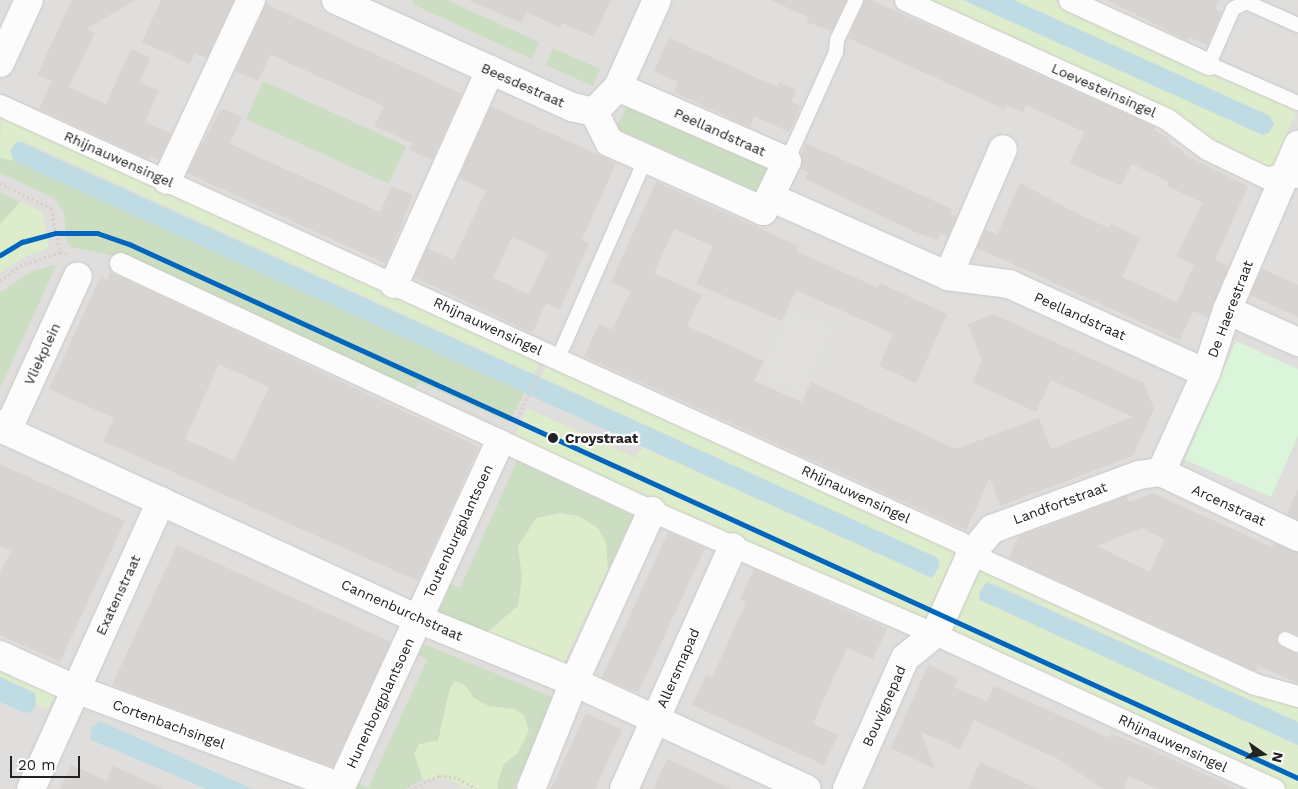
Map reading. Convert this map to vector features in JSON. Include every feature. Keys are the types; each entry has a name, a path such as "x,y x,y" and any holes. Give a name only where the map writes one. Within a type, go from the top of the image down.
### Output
{"street":[{"path":"0,64 29,0"},
{"path":"167,180 251,0"},
{"name":"Beesdestraat","path":"336,0 572,107 594,112"},
{"path":"657,0 618,87 594,112 609,142 763,211 787,161"},
{"name":"Loevesteinsingel","path":"905,0 1167,119 1207,149 1267,178 1292,175"},
{"path":"1069,0 1209,64"},
{"path":"394,284 490,70"},
{"name":"Peellandstraat","path":"618,87 787,161"},
{"name":"Rhijnauwensingel","path":"0,105 960,542 971,554 1255,684 1298,696"},
{"name":"De Haerestraat","path":"1160,472 1206,373 1227,310 1292,175 1298,145"},
{"path":"948,276 1003,149"},
{"name":"Peellandstraat","path":"770,197 948,276 1009,284 1206,373"},
{"name":"Rhijnauwensingel","path":"120,263 652,511 935,634 1274,789"},
{"name":"Vliekplein","path":"3,427 78,276"},
{"path":"1227,310 1298,342"},
{"name":"Cannenburchstraat","path":"3,427 161,502 418,619 574,682 807,789"},
{"name":"Toutenburgplantsoen","path":"418,619 499,444"},
{"name":"Landfortstraat","path":"971,554 992,529 1139,474 1160,472"},
{"name":"Arcenstraat","path":"1160,472 1298,537"},
{"name":"Exatenstraat","path":"31,789 161,502"},
{"path":"531,789 574,682 652,511"},
{"name":"Allersmapad","path":"624,789 733,547"},
{"path":"935,634 971,554"},
{"name":"Hunenborgplantsoen","path":"341,787 418,619"},
{"name":"Bouvignepad","path":"846,789 905,658 935,634"},
{"name":"Cortenbachsingel","path":"0,655 75,689 341,787"}],"lane":[{"path":"787,161 836,52 837,40 856,0"},
{"path":"1298,25 1246,2 1233,9 1209,64 1298,103"},
{"path":"562,347 646,158"}],"path":[{"path":"0,183 51,208 60,252"},
{"path":"528,396 540,371"},
{"path":"410,789 439,776 458,778 476,789"}],"shaded area":[{"path":"0,0 1298,0 1298,789 0,789"},
{"path":"791,309 833,327 803,396 761,377"}],"green space":[{"path":"413,0 447,0 539,42 532,59 412,4"},
{"path":"922,0 963,0 1263,135 1270,116 1014,0 1052,0 1296,111 1272,171"},
{"path":"553,48 600,69 593,86 546,65"},
{"path":"263,81 406,146 389,184 246,119"},
{"path":"627,105 771,170 760,193 616,128"},
{"path":"1,119 13,119 542,357 534,374 23,141 10,155 14,161 0,158"},
{"path":"0,158 14,161 120,208 525,392 509,422 419,382 414,392 120,257 71,247 67,242 64,213 54,198 0,173"},
{"path":"0,192 20,202 0,224"},
{"path":"20,202 42,212 49,245 46,250 29,255 0,272 0,224"},
{"path":"55,265 0,388 0,293 32,271"},
{"path":"1236,341 1298,369 1298,436 1271,497 1185,460"},
{"path":"549,361 957,547 924,623 514,438 527,408 636,458 642,447 931,577 941,561 541,377"},
{"path":"517,461 633,516 608,569 606,542 597,527 579,516 560,513 536,518 518,546 522,579 518,606 485,634 438,612 447,594 441,590 445,581 460,588"},
{"path":"560,513 579,516 597,527 606,542 608,569 564,662 485,634 500,622 522,579 518,546 536,518"},
{"path":"982,565 1298,708 1298,722 993,583 980,600 1298,745 1298,789 1286,789 950,635"},
{"path":"424,644 560,700 513,789 498,789 497,784 504,764 518,753 529,731 524,715 515,709 489,706 474,698 465,685 455,681 450,687 438,741 419,744 414,754 423,779 406,789 350,789 353,782 368,788 427,660 418,655"},
{"path":"0,662 58,688 48,709 36,705 35,693 0,677"},
{"path":"455,681 465,685 474,698 489,706 515,709 524,715 529,731 518,753 504,764 498,789 469,789 446,779 423,779 414,754"}],"water":[{"path":"963,0 1014,0 1270,116 1274,124 1269,133 1263,135"},
{"path":"18,141 938,558 939,567 932,578 14,161 10,150"},
{"path":"987,582 1298,722 1298,745 980,600 979,593"},
{"path":"0,677 35,693 36,705 31,712 25,713 0,702"},
{"path":"100,721 253,789 207,789 91,740 91,728"}],"building":[{"path":"72,0 136,0 86,29 95,33 69,87 106,104 131,49 150,58 140,82 159,90 145,122 171,134 159,160 150,156 149,159 39,109 52,81 37,75"},
{"path":"161,0 234,0 207,58 195,53 190,64 142,42"},
{"path":"468,0 611,0 593,37 563,23 560,28 526,12 522,23"},
{"path":"770,0 846,0 832,31 806,22 808,17"},
{"path":"865,0 871,0 1155,127 1154,130 1170,139 1169,142 1184,151 1183,154 1248,186 1215,260 1229,266 1208,317 1193,311 1180,340 977,248 985,230 997,235 1020,183 1084,217 1109,228 1111,224 1140,238 1122,277 1177,302 1194,265 1176,256 1203,203 1167,186 1169,182 1132,164 1121,186 1070,163 1084,132 1026,105 1023,112 1006,105 1004,109 848,38"},
{"path":"1107,0 1219,0 1215,9 1222,12 1207,45 1191,38 1187,40"},
{"path":"266,4 462,94 432,160 409,150 412,143 374,126 384,106 271,54 258,81 235,71"},
{"path":"669,38 777,87 779,82 796,90 791,102 801,106 789,132 754,116 750,127 674,92 678,82 654,71"},
{"path":"491,106 616,163 582,240 589,243 560,310 546,303 532,333 414,277 427,248 453,260 486,191 459,178","holes":["512,237 548,254 529,294 493,278"]},
{"path":"221,108 242,117 230,144 380,212 392,186 413,195 386,264 187,173"},
{"path":"806,143 952,209 950,214 957,217 948,236 941,233 938,240 915,232 805,179 808,172 800,169 801,154"},
{"path":"656,182 799,246 796,251 878,288 880,283 947,314 916,383 879,366 893,334 796,290 782,321 696,284 713,246 674,229 654,273 702,295 687,326 764,361 754,381 802,402 811,382 956,449 1039,418 1051,449 1133,417 1051,380 1036,412 972,382 982,361 968,324 993,314 1144,383 1154,409 1133,456 1000,506 990,478 966,530 584,356 599,324 612,330 631,291 611,282"},
{"path":"1262,269 1298,285 1298,317 1250,295"},
{"path":"110,272 479,447 418,581 103,441 114,418 49,389 101,276 107,280","holes":["219,364 269,387 234,461 185,439"]},
{"path":"0,464 125,521 60,662 0,635 0,572 11,551 0,546"},
{"path":"1298,489 1298,520 1287,514"},
{"path":"1153,493 1272,547 1274,543 1298,552 1298,635 1284,630 1276,639 1281,647 1298,654 1298,683 1258,666 1256,671 1009,558 1018,537 1127,496 1129,502","holes":["1143,528 1164,540 1150,572 1097,546"]},
{"path":"668,532 705,548 638,693 602,677"},
{"path":"177,545 391,642 333,767 112,685"},
{"path":"754,569 887,629 873,659 847,648 813,724 838,735 824,765 692,705 706,675 712,678 746,602 740,599"},
{"path":"928,665 958,678 954,687 987,702 994,686 1110,738 1111,734 1147,748 1237,789 1158,789 1129,776 1124,789 1103,789 1060,760 974,720 960,749 921,732 935,769 891,748"},
{"path":"586,713 622,730 595,789 551,789"},
{"path":"667,759 685,767 732,789 653,789"},
{"path":"980,762 991,767 1038,789 968,789"},
{"path":"71,765 107,781 113,766 164,789 60,789"}],"transit line":[{"path":"0,255 22,242 56,233 97,233 129,244 1298,778"}],"place":[{"name":"Croystraat","path":"553,438"}]}
